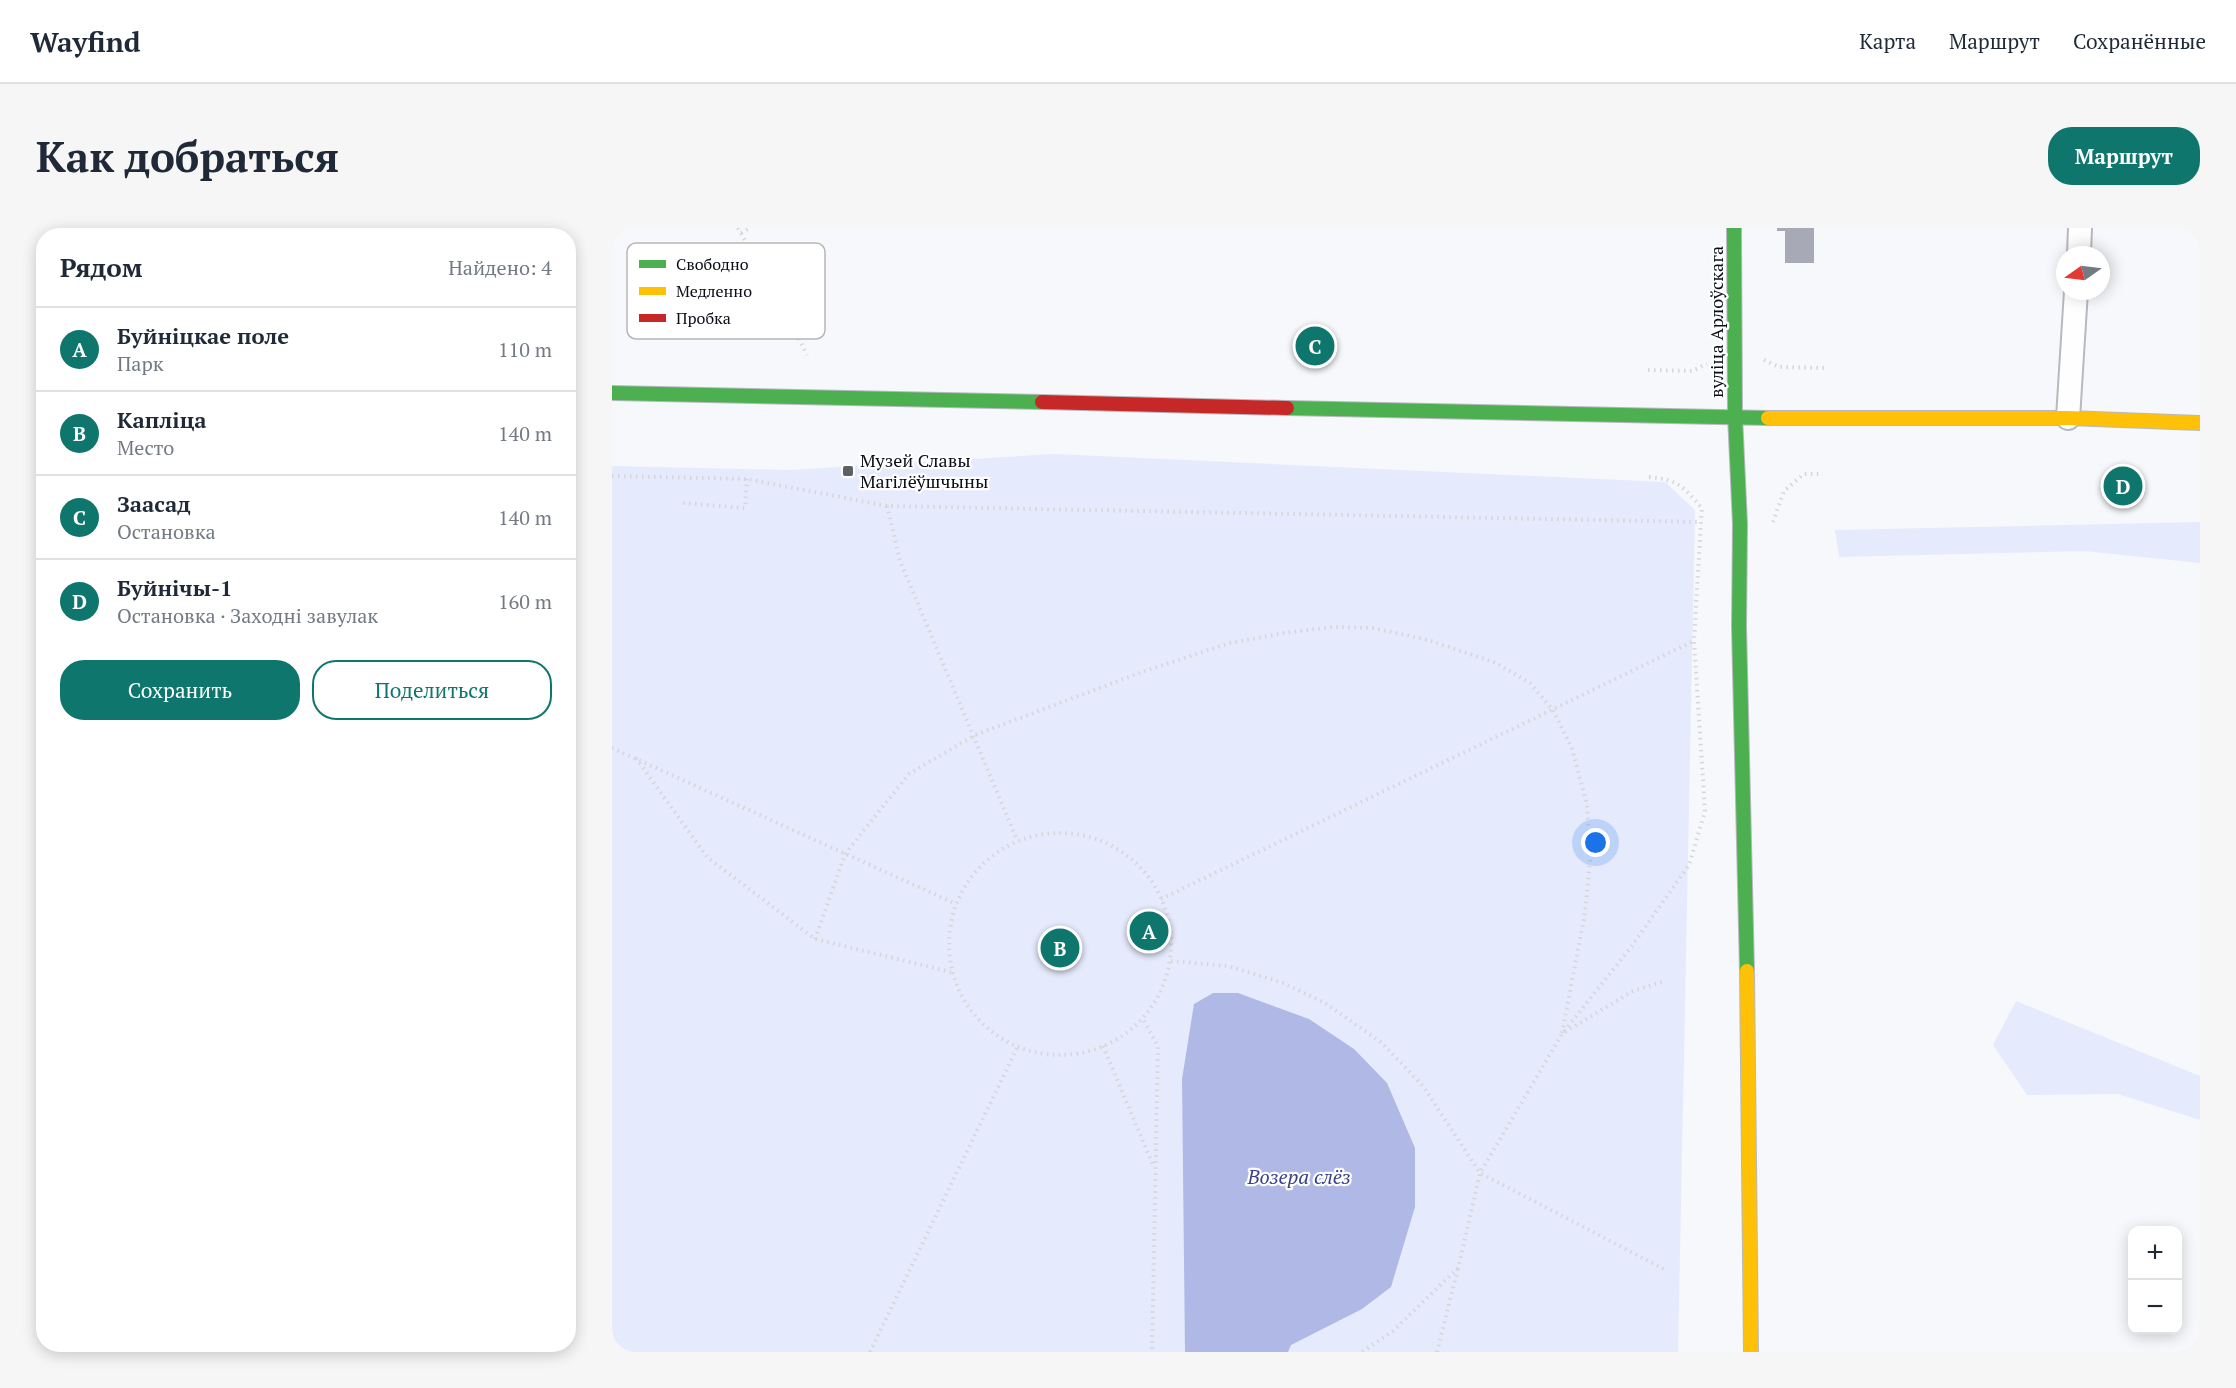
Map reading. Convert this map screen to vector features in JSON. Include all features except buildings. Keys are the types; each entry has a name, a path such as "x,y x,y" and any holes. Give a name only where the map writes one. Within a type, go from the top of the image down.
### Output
{"main road":[{"name":"вуліца Арлоўскага","path":"1734,228 1735,415 1740,524 1739,627 1746,869 1751,1352"},
{"path":"612,393 1735,415 1823,419 2068,418 2200,423"}],"street":[{"path":"2079,246 2080,228"},
{"path":"2068,418 2075,300"}],"path":[{"path":"738,228 747,243"},
{"path":"741,233 750,228"},
{"path":"799,339 807,355"},
{"path":"1763,354 1764,360 1779,367 1825,368"},
{"path":"1648,370 1692,371 1711,362"},
{"path":"1773,522 1784,491 1804,474 1823,474"},
{"path":"612,476 747,479 887,506 1701,522"},
{"path":"1437,1352 1480,1173 1562,1034 1631,947 1689,865 1705,811 1694,641 1702,508 1686,490 1670,479 1649,477"},
{"path":"683,503 745,508 747,479"},
{"path":"887,506 900,561 975,735 1017,840"},
{"path":"815,939 844,854 909,774 975,735 1142,672 1230,644 1284,633 1332,627 1372,628 1428,640 1496,663 1530,683 1553,710 1572,749 1587,804 1590,861 1585,913 1562,1034"},
{"path":"1161,899 1694,641"},
{"path":"612,748 954,903"},
{"path":"636,758 706,857 815,939 951,972"},
{"path":"1054,832 1087,835 1116,850 1141,867 1161,899 1170,923 1171,961 1164,984 1144,1021 1124,1036 1090,1052 1053,1056 1017,1048 988,1030 965,1004 951,972 948,939 954,903 971,874 993,854 1017,840 1054,832"},
{"path":"1171,961 1228,966 1282,983 1325,1003 1382,1043 1423,1086 1480,1173 1666,1270"},
{"path":"1562,1034 1633,992 1662,982"},
{"path":"1144,1021 1158,1046 1152,1352"},
{"path":"1103,1046 1154,1168"},
{"path":"870,1352 1017,1048"},
{"path":"1362,1352 1394,1331 1458,1268"}],"shaded area":[{"path":"1054,454 1665,482 1695,510 1678,1352 612,1352 612,466 790,470"},
{"path":"2200,522 2200,563 2084,551 1839,557 1835,530"},
{"path":"2016,1001 2200,1076 2200,1120 2118,1094 2027,1095 1993,1045"}],"water":[{"name":"Возера слёз","path":"1213,993 1238,993 1309,1019 1354,1049 1387,1083 1415,1148 1415,1207 1391,1287 1362,1309 1291,1345 1288,1352 1185,1352 1182,1079 1194,1004"}],"traffic: fast":[{"path":"1734,228 1735,415 1740,524 1739,627 1747,971"},
{"path":"612,393 1042,402"},
{"path":"1287,408 1768,418"}],"traffic: slow":[{"path":"1768,418 2068,418 2200,423"},
{"path":"1747,971 1751,1352"}],"traffic: jam":[{"path":"1042,402 1287,408"}],"place":[{"name":"Заасад","path":"1315,346"},
{"name":"Музей Славы Магілёўшчыны","path":"848,471"},
{"name":"Буйнічы-1","path":"2123,486"},
{"name":"Буйніцкае поле","path":"1149,931"},
{"name":"Капліца","path":"1060,948"}]}
